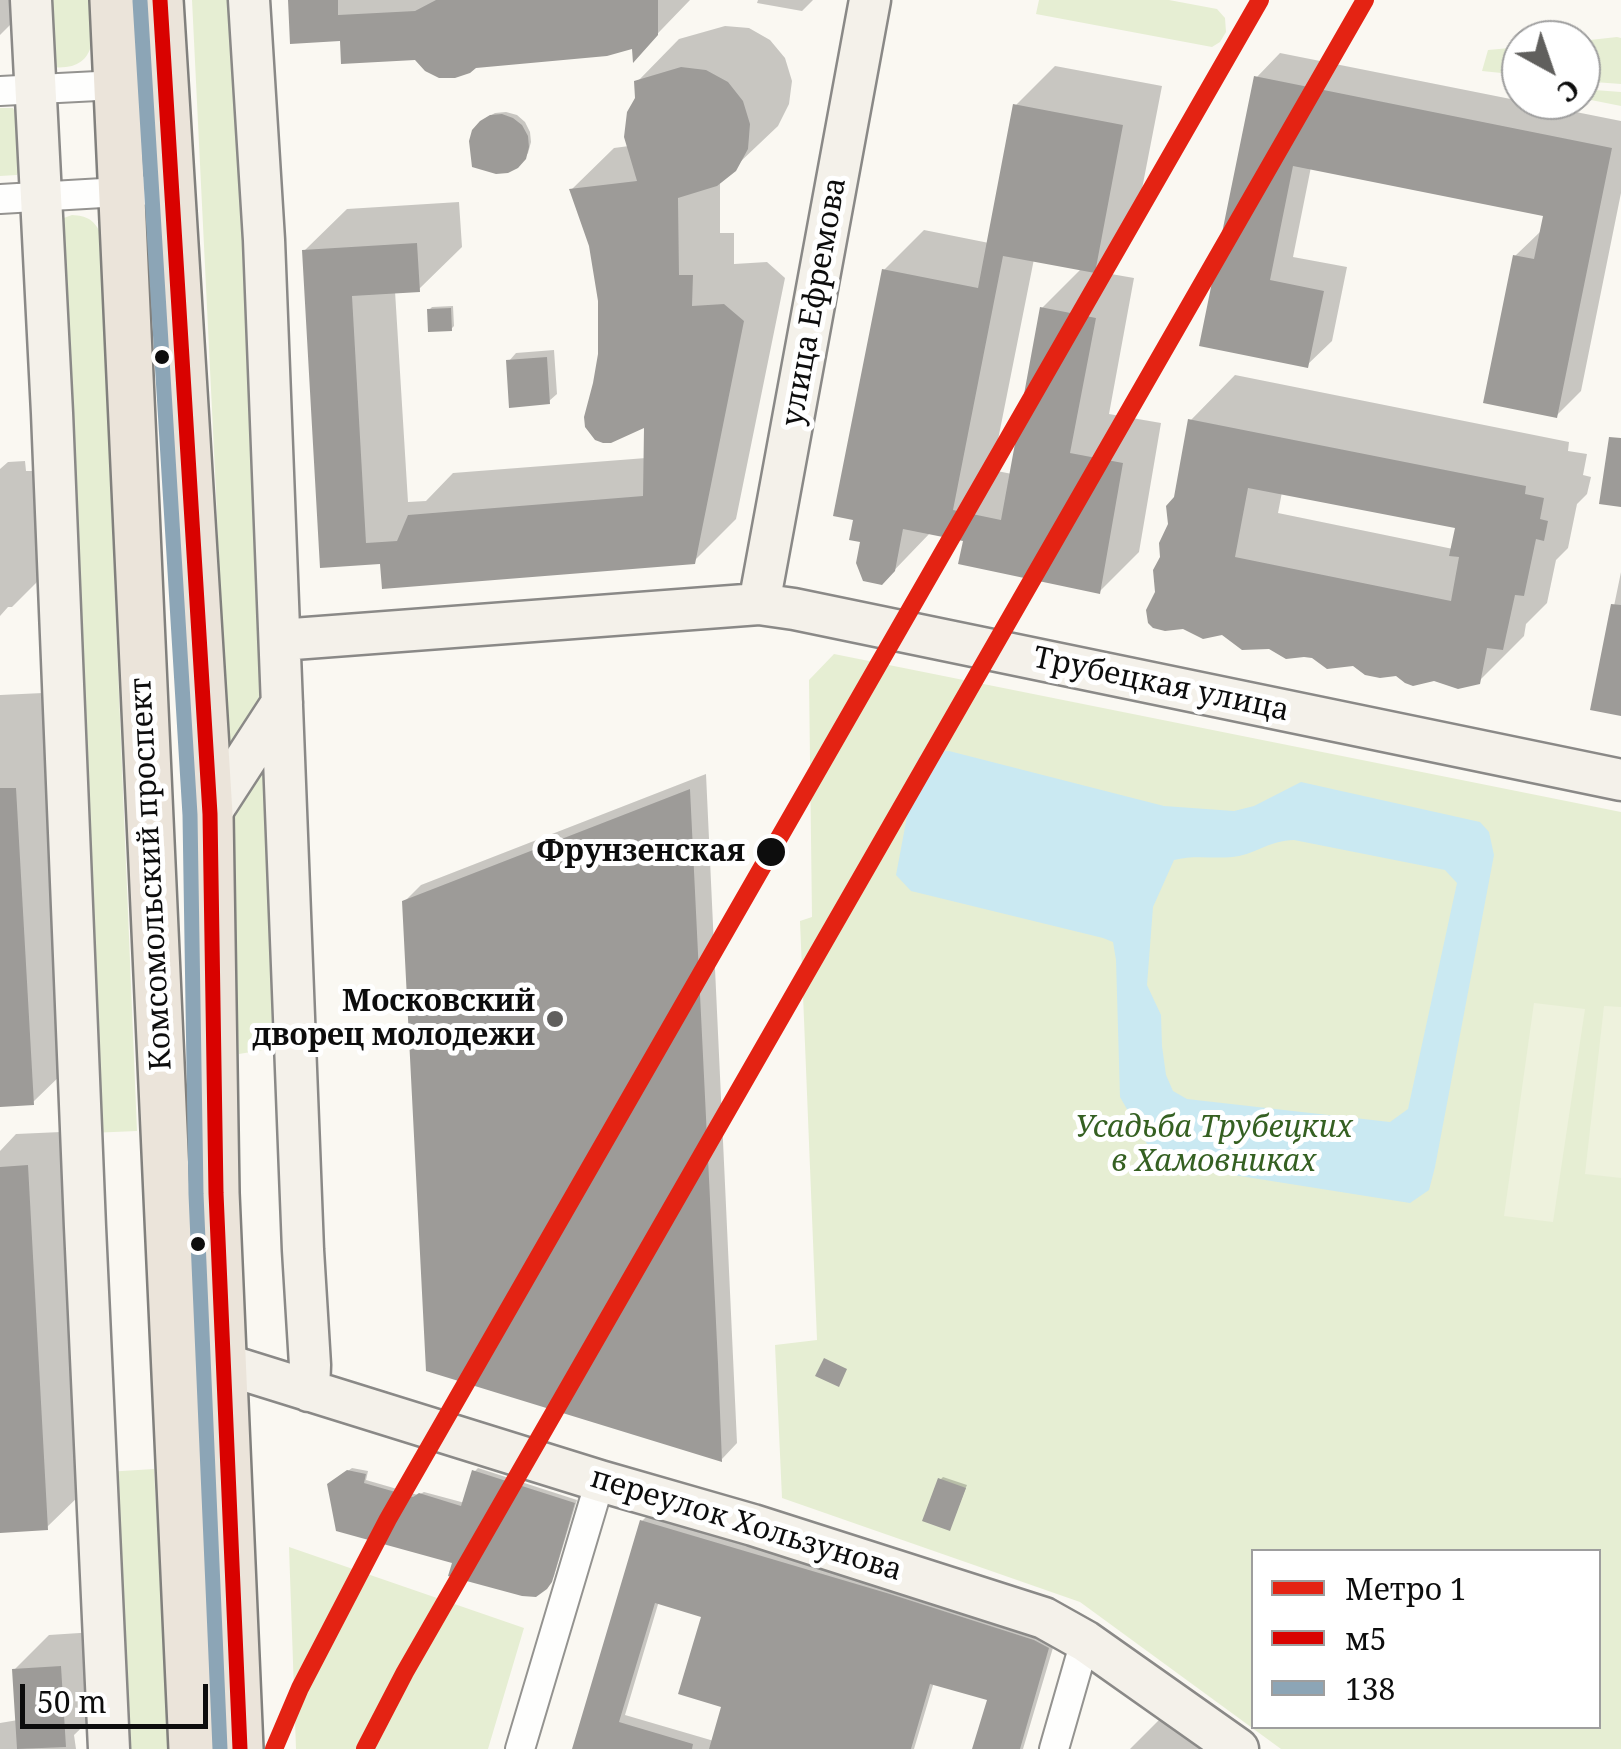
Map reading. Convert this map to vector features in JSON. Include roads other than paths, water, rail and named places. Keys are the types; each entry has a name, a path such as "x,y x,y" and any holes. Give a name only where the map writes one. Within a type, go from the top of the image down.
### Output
{"main road":[{"name":"Комсомольский проспект","path":"112,0 192,1749"},
{"name":"Комсомольский проспект","path":"160,0 210,814 216,1193 240,1749"}],"street":[{"path":"32,0 18,90 41,196 109,1749"},
{"path":"249,0 264,240 309,1391"},
{"name":"улица Ефремова","path":"760,604 870,0"},
{"path":"18,90 116,84"},
{"path":"0,199 171,189"},
{"name":"Трубецкая улица","path":"280,640 760,604 1621,780"},
{"path":"210,814 282,703"},
{"name":"переулок Хользунова","path":"224,1364 1044,1618 1085,1641 1238,1749"},
{"path":"520,1749 600,1481"},
{"path":"1054,1749 1085,1641"}],"water":[{"path":"931,750 949,751 1164,806 1234,811 1254,806 1301,782 1480,822 1489,832 1494,855 1429,1190 1410,1203 1158,1163 1120,1097 1113,942 911,891 896,875 918,758","holes":["1294,840 1445,870 1457,883 1408,1109 1390,1122 1187,1099 1173,1091 1166,1075 1161,1015 1147,985 1153,907 1174,860 1239,856"]}],"metro line":[{"name":"1","path":"274,1749 300,1688 388,1519 1260,0"},
{"name":"1","path":"365,1749 405,1672 1365,0"}],"place":[{"name":"Фрунзенская","path":"771,852"},
{"name":"Московский дворец молодежи","path":"555,1019"}],"park label":[{"name":"Усадьба Трубецких в Хамовниках","path":"1214,1145"}]}
